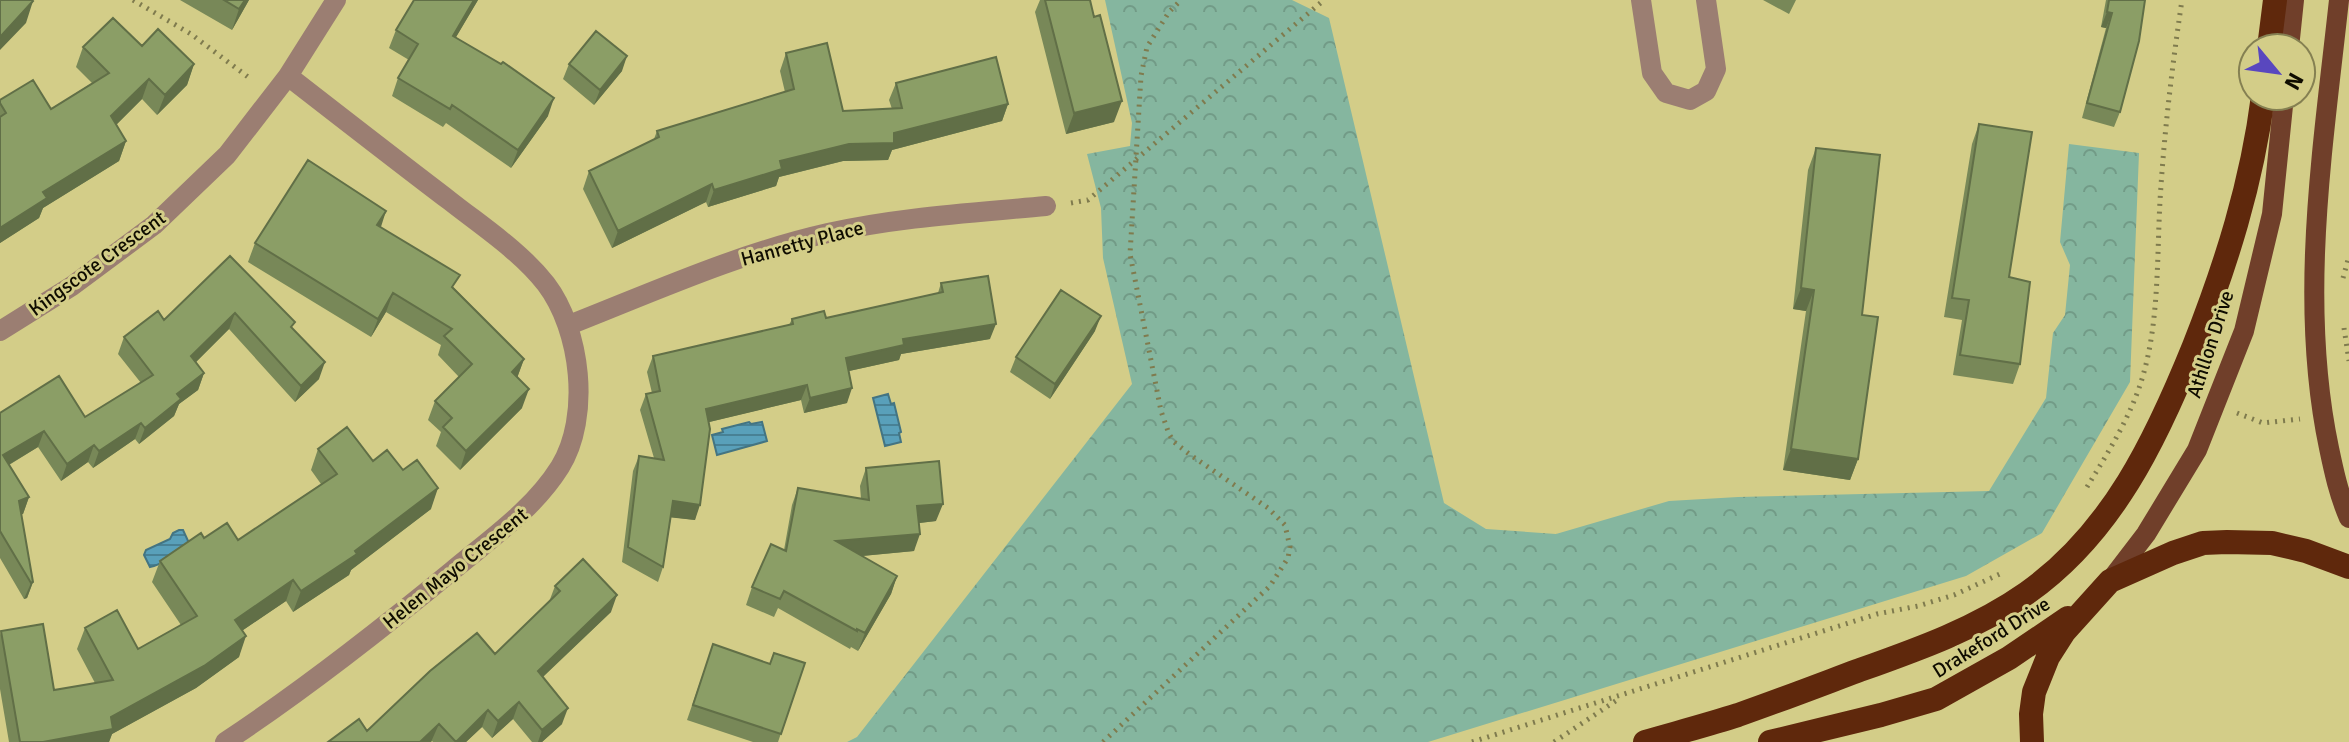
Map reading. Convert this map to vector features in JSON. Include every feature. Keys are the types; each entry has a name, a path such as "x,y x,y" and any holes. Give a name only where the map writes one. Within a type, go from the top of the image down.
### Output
{"highway":[{"path":"2271,32 2275,0"},
{"path":"1645,742 1735,716 1926,646 1990,617 2060,567 2090,536 2121,496 2177,387 2219,283 2238,225 2261,112"},
{"path":"2032,742 2034,692 2048,657 2064,632 2110,581 2203,543 2272,543 2306,551 2349,567"},
{"name":"Drakeford Drive","path":"1770,742 1936,699 2009,658 2093,600"}],"main road":[{"path":"2291,32 2294,0"},
{"path":"2339,0 2319,207 2313,307 2322,416 2340,499 2349,518"},
{"name":"Athllon Drive","path":"2110,581 2146,534 2197,450 2244,331 2272,214 2282,112"}],"street":[{"name":"Kingscote Crescent","path":"0,331 72,286 154,225 227,155 288,76 336,0"},
{"path":"1641,0 1652,73 1666,93 1690,100 1706,91 1716,69 1706,0"},
{"name":"Helen Mayo Crescent","path":"225,742 266,716 387,624 534,503 561,466 570,444 579,398 575,349 569,325 547,285 513,251 288,76"},
{"name":"Hanretty Place","path":"569,325 729,263 825,234 875,223 1046,206"}],"path":[{"path":"133,0 191,34 256,83 288,76"},
{"path":"1103,742 1270,586 1288,558 1290,547 1285,525 1274,514 1174,442 1161,411 1130,254 1141,76 1147,47 1162,22 1181,0"},
{"path":"1046,206 1088,200 1324,0"},
{"path":"2083,493 2130,409 2147,360 2155,294 2166,135 2182,0"},
{"path":"2343,281 2349,256"},
{"path":"2344,328 2349,361"},
{"path":"1472,742 1877,614 1954,595 2004,572"},
{"path":"1554,742 1626,693"}],"green space":[{"path":"1105,0 1292,0 1329,18 1444,503 1486,529 1556,534 1669,501 1989,491 2046,398 2053,333 2065,315 2070,265 2060,242 2069,144 2139,153 2130,382 2042,533 1966,576 1428,742 847,742 857,737 1132,384 1103,258 1101,208 1087,154 1130,146 1132,123"}],"water":[{"path":"888,394 891,404 894,403 901,442 885,446 873,398"},
{"path":"749,422 762,422 767,441 717,455 712,435"},
{"path":"183,530 189,543 166,560 150,567 144,555 146,550 170,539"}],"building":[{"path":"0,0 33,1 0,37"},
{"path":"224,0 245,0 239,9"},
{"path":"414,0 474,0 453,36 501,64 503,62 554,98 518,150 452,105 450,109 398,78 418,44 396,30"},
{"path":"1045,0 1090,0 1094,17 1100,15 1122,101 1074,113"},
{"path":"2109,0 2145,0 2139,41 2120,112 2087,103 2112,13 2107,12"},
{"path":"113,18 142,46 158,29 194,64 165,95 149,79 111,116 126,141 43,192 47,198 0,228 0,117 6,113 0,100 33,80 51,109 109,73 83,47"},
{"path":"596,31 627,56 600,90 569,64"},
{"path":"827,43 843,111 902,108 896,83 996,57 1008,104 894,133 894,143 849,144 780,161 782,169 714,190 712,184 618,231 589,171 659,137 657,131 794,89 786,53"},
{"path":"1979,124 2032,132 2009,277 2030,282 2020,364 1960,355 1969,300 1952,298"},
{"path":"1816,148 1880,155 1862,315 1878,317 1858,459 1791,449 1814,290 1801,288"},
{"path":"308,160 386,211 377,225 460,275 452,287 524,359 512,372 529,389 466,451 443,427 452,418 435,401 472,364 444,336 452,329 393,293 378,319 255,243"},
{"path":"230,256 295,322 291,327 325,362 301,386 235,313 191,356 204,373 177,394 181,399 145,428 141,423 99,451 94,445 67,464 44,431 3,455 29,497 19,501 31,583 0,531 0,413 59,376 85,417 153,375 124,337 158,311 164,320"},
{"path":"988,276 996,324 903,339 904,345 846,358 852,388 810,398 807,385 706,409 710,429 700,505 673,501 663,567 628,547 639,456 664,460 646,394 660,391 653,356 793,324 792,319 824,311 826,318 943,292 941,283"},
{"path":"1061,290 1101,316 1055,384 1016,357"},
{"path":"347,427 373,461 387,450 403,470 417,460 438,488 355,551 357,554 301,591 293,580 235,620 246,636 204,666 111,717 113,729 43,742 20,742 1,631 43,624 54,690 113,680 85,628 117,610 138,649 197,616 160,561 201,533 204,538 227,523 238,540 337,474 318,449"},
{"path":"939,461 943,504 917,506 920,534 836,541 897,576 865,633 784,591 780,599 752,587 771,544 786,551 798,488 869,500 866,468"},
{"path":"583,559 617,595 538,671 568,708 542,730 519,702 498,721 488,710 456,742 439,724 420,742 328,742 359,719 367,731 430,671 477,633 495,654 560,591 555,586"},
{"path":"713,644 770,664 774,653 805,663 781,734 693,705"}]}
